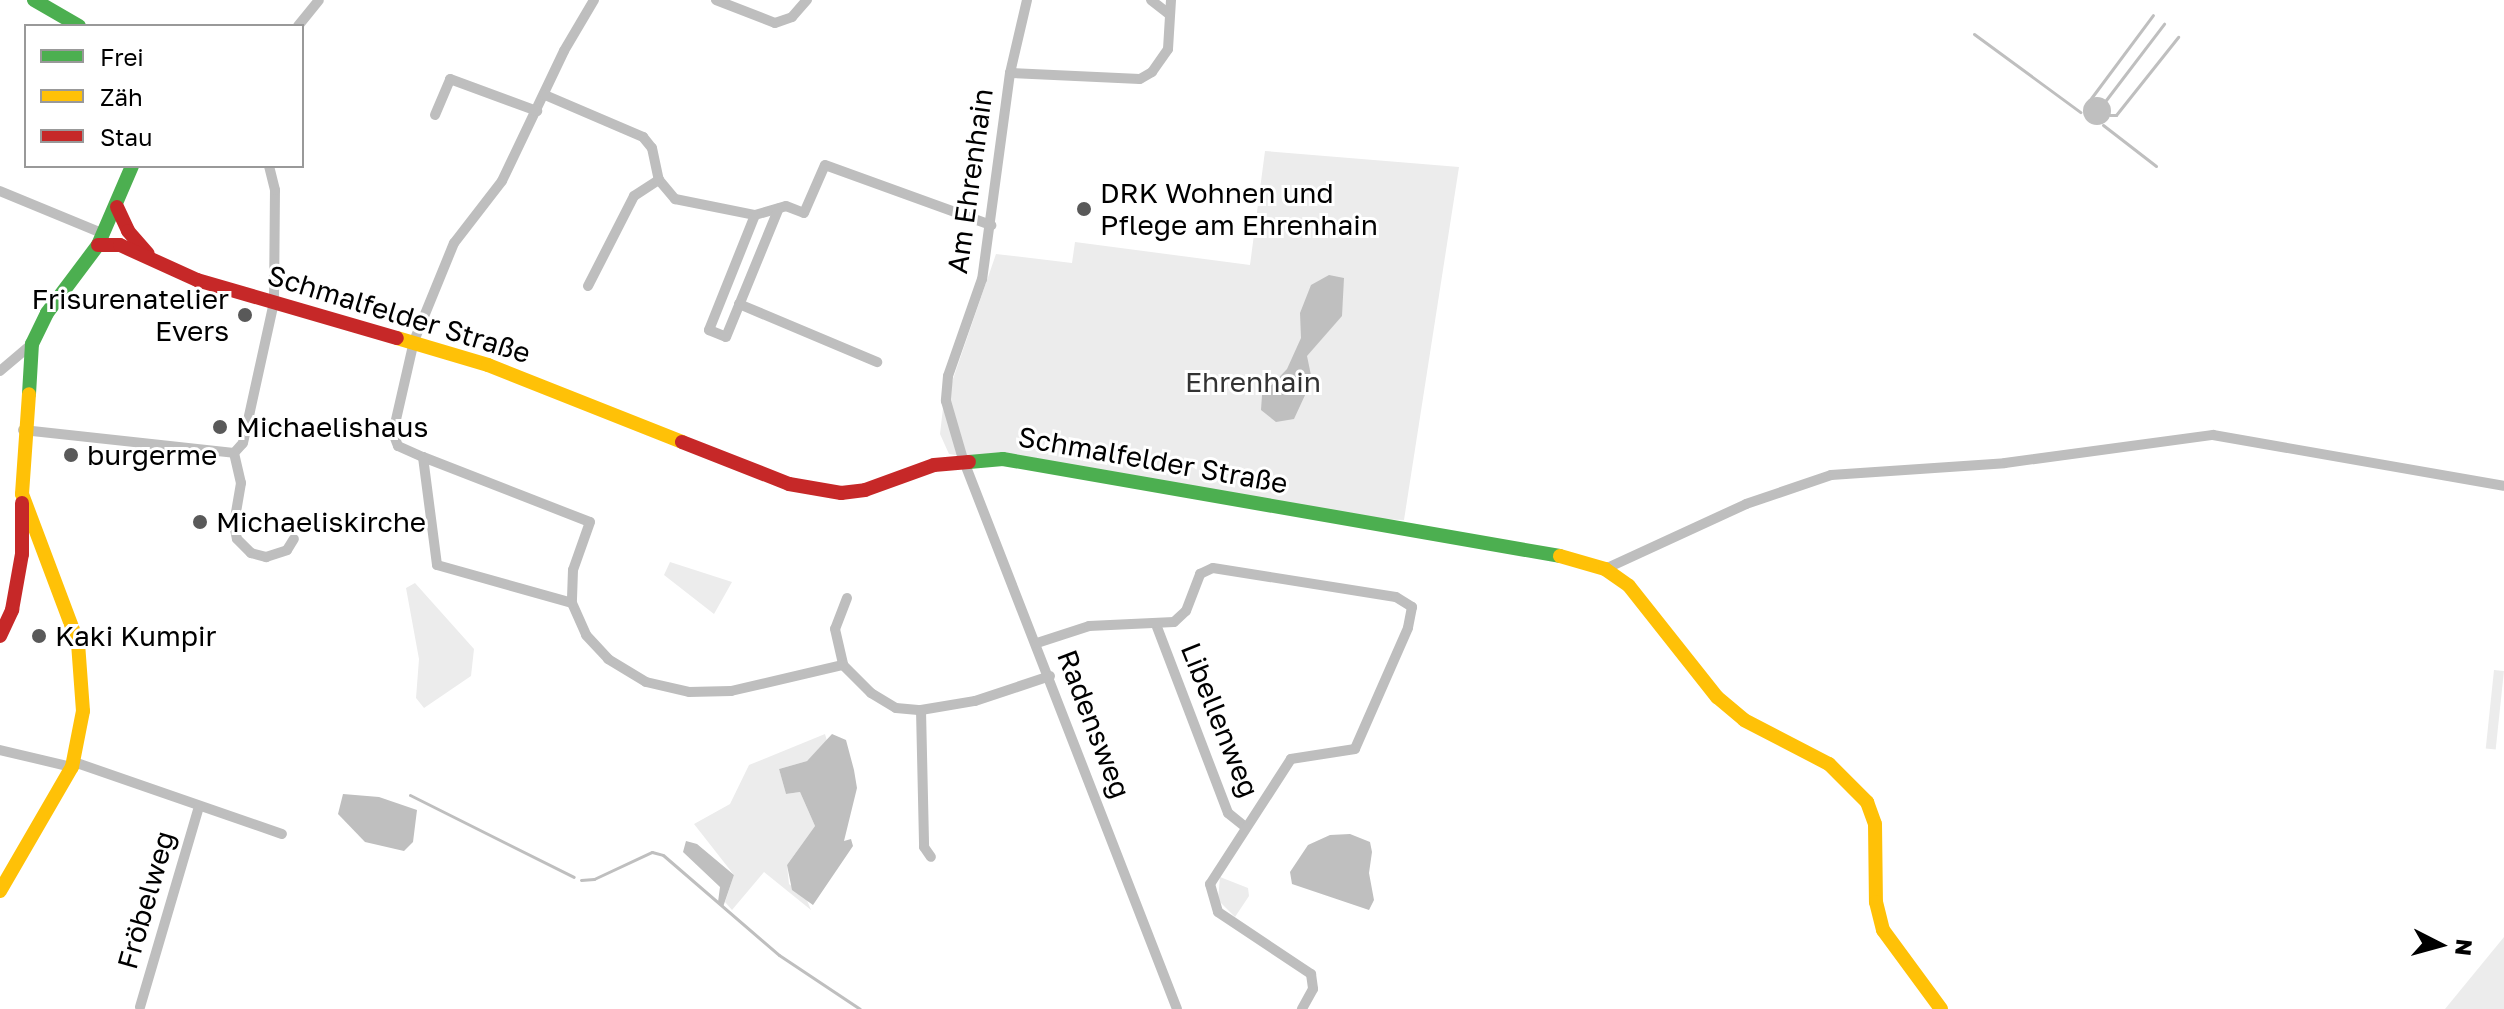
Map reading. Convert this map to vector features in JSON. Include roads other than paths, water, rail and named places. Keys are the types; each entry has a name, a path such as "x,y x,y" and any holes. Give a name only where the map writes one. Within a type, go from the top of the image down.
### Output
{"main road":[{"path":"34,0 76,24"},
{"path":"0,636 12,610 20,563 23,430 32,344 47,313 101,239 131,168"},
{"name":"Schmalfelder Straße","path":"117,207 128,231 148,254"},
{"name":"Schmalfelder Straße","path":"101,239 148,254 197,280 414,341 789,484 841,493 865,490 963,459 1003,459 1575,559 1605,569 1629,586 1717,697 1744,720 1829,764 1859,792 1875,824 1876,902 1883,930 1941,1009"},
{"path":"0,891 73,764 83,711 78,643 22,494"},
{"path":"20,563 37,551 46,553"}],"street":[{"path":"300,24 319,0"},
{"path":"594,0 502,181 454,243 414,341 393,433 398,446 590,522 573,570 572,603 586,635 608,659 646,682 689,692 731,691 843,665"},
{"path":"716,0 775,23 792,17 807,0"},
{"name":"Am Ehrenhain","path":"963,459 946,401 948,376 982,279 1010,73 1027,0"},
{"path":"1151,0 1170,15"},
{"path":"1010,73 1140,79 1168,49 1171,0"},
{"path":"435,115 450,79 537,111"},
{"path":"545,95 643,137 652,148 659,180 675,199 755,215 779,208 804,213 825,165 991,225"},
{"path":"234,453 243,443 274,302 275,190 270,168"},
{"path":"588,286 634,196 659,180"},
{"path":"0,191 101,239"},
{"path":"755,215 709,330 726,337 779,208"},
{"path":"739,304 877,362"},
{"path":"0,371 32,344"},
{"path":"23,430 234,453"},
{"path":"1605,569 1792,485 1831,475 2005,463 2186,438 2239,436 2504,486"},
{"path":"234,453 241,483 234,524 237,539 251,553 266,557 287,550 294,539"},
{"path":"423,457 437,565 572,603"},
{"name":"Radensweg","path":"963,459 1177,1009"},
{"path":"1037,643 1089,626 1157,627 1174,622 1186,611 1200,574 1213,568 1396,597 1412,607 1408,628 1355,749 1291,759 1215,870 1213,901 1228,920 1311,974 1313,989 1302,1009"},
{"path":"847,598 835,629 843,665 880,700 896,708 921,710 975,701 1050,676"},
{"name":"Libellenweg","path":"1157,627 1228,813 1244,826"},
{"path":"921,710 924,847 931,857"},
{"path":"0,750 73,764 282,834"},
{"name":"Fröbelweg","path":"140,1007 199,806"}],"waterway":[{"path":"2089,101 2153,15"},
{"path":"2106,100 2164,24"},
{"path":"1974,34 2080,112"},
{"path":"2110,115 2116,115 2178,37"},
{"path":"2103,125 2156,166"},
{"path":"410,795 574,877"},
{"path":"581,880 594,879 652,852 663,855 779,955 860,1009"}],"place":[{"name":"DRK Wohnen und Pflege am Ehrenhain","path":"1084,209"},
{"name":"Frisurenatelier Evers","path":"245,315"},
{"name":"Michaelishaus","path":"220,427"},
{"name":"burgerme","path":"71,455"},
{"name":"Michaeliskirche","path":"200,522"},
{"name":"Kaki Kumpir","path":"39,636"}],"park label":[{"name":"Ehrenhain","path":"1253,382"}]}
